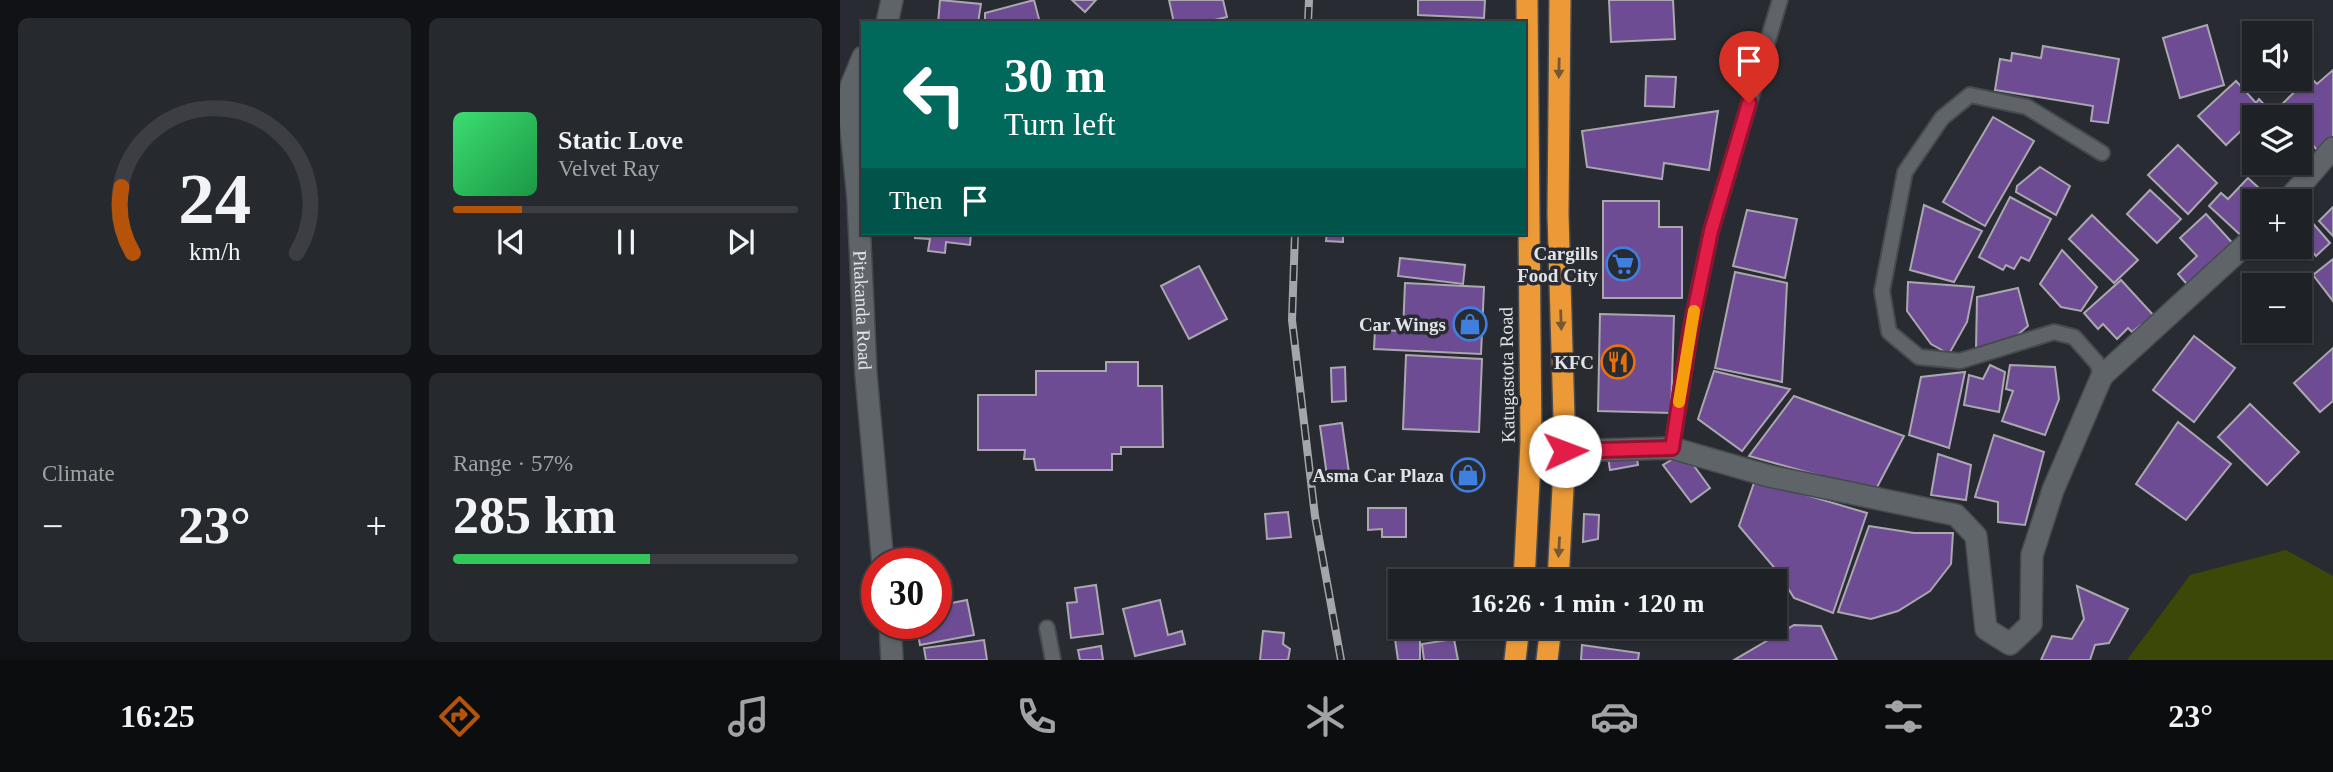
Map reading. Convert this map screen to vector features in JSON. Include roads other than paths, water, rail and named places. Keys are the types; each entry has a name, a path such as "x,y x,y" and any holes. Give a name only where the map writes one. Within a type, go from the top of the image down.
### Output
{"highway":[{"name":"Katugastota Road","path":"1525,569 1531,442 1527,0"},
{"path":"1559,569 1565,451 1558,214 1560,0"},
{"path":"1515,660 1517,639"},
{"path":"1547,660 1550,639"}],"street":[{"name":"Pitakanda Road","path":"861,62 851,86 849,108 858,199 866,375 882,548"},
{"path":"2297,189 2333,148"},
{"path":"1565,451 1672,448 1769,477 1956,515 1976,536 1986,629 2010,644 2031,624 2032,555 2053,490 2102,376 2242,248"},
{"path":"891,639 892,660"},
{"path":"894,639 900,660"}],"lane":[{"path":"1672,448 1691,327 1711,231 1780,0"},
{"path":"2102,153 2028,107 1970,95 1942,118 1905,172 1882,291 1889,332 1919,356 1960,361 2054,332 2074,337 2097,363 2102,376"},
{"path":"1047,628 1053,660"}],"railway":[{"path":"1308,21 1309,0"},
{"path":"1295,235 1292,320 1315,516 1341,660"}],"place":[{"name":"Cargills Food City","path":"1623,264"},
{"name":"Car Wings","path":"1470,324"},
{"name":"KFC","path":"1618,362"},
{"name":"Asma Car Plaza","path":"1468,475"}]}
